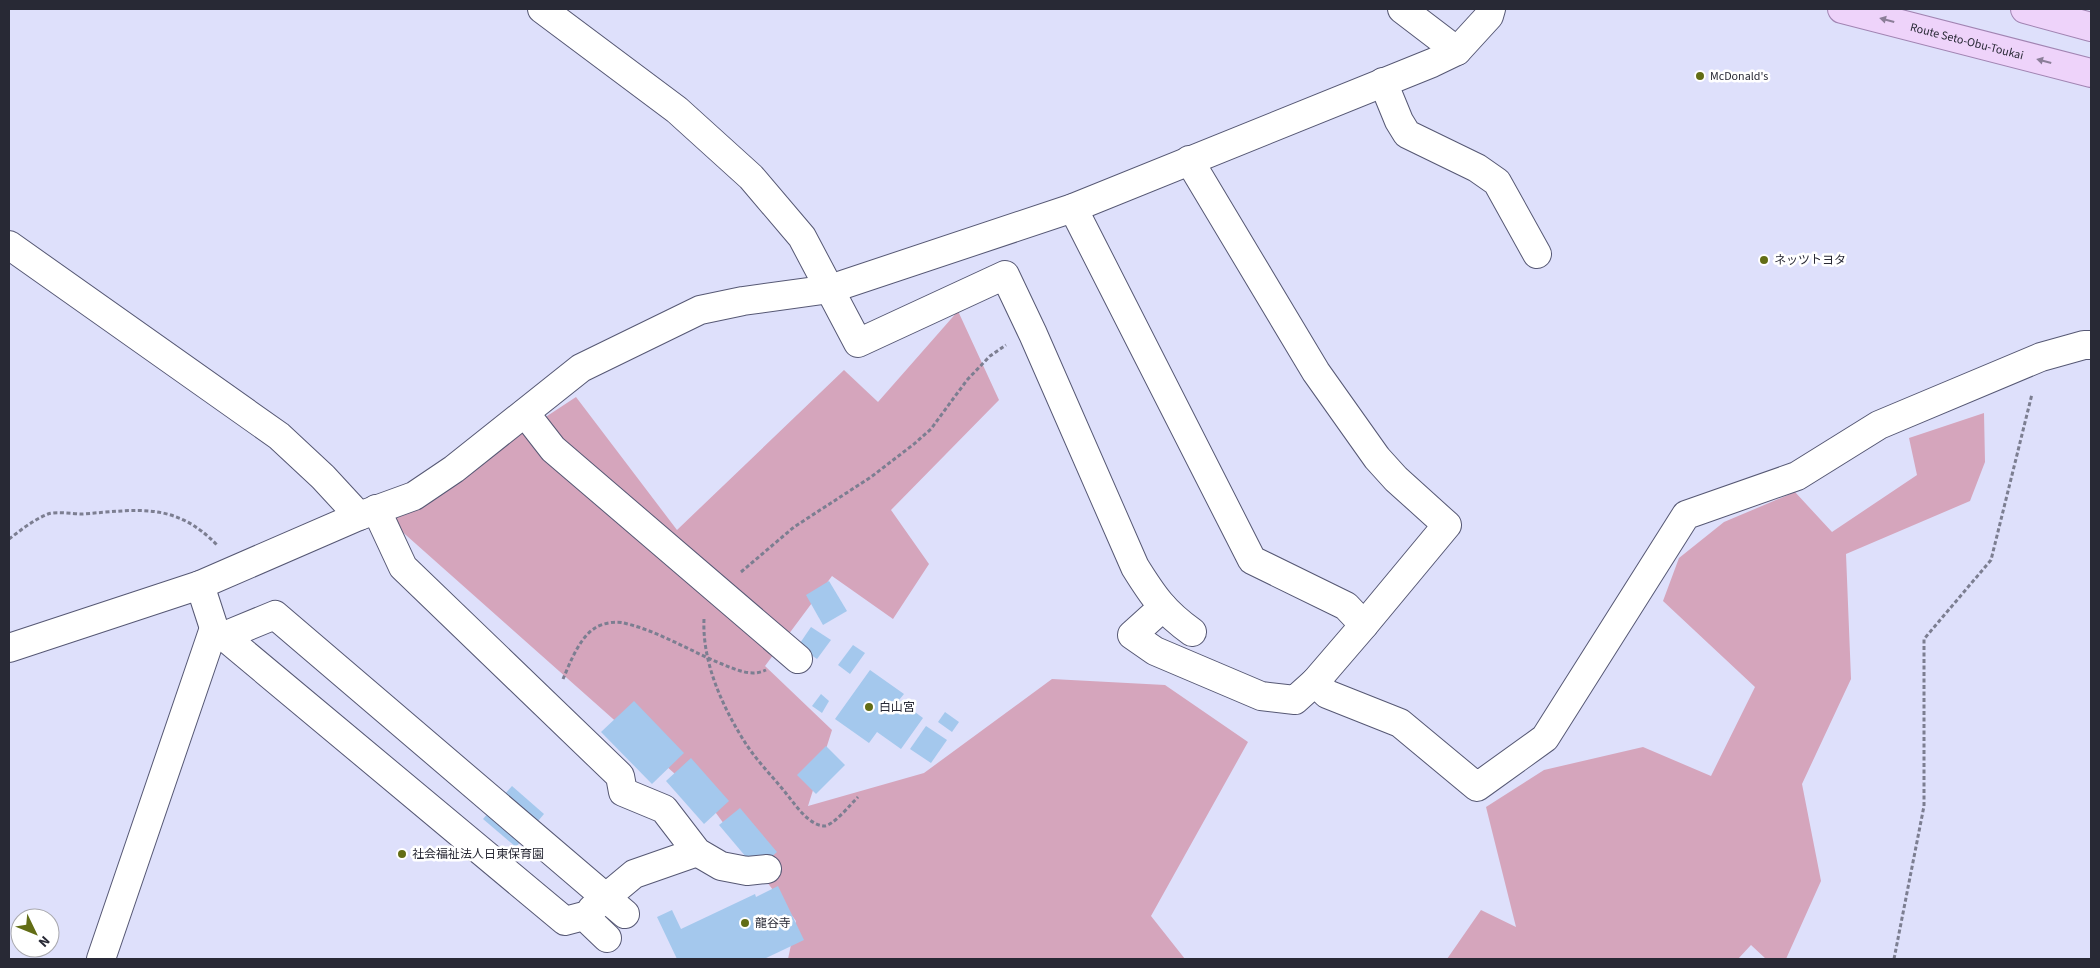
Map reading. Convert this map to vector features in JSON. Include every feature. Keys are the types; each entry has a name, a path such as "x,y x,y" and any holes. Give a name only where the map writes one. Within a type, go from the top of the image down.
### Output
{"main road":[{"name":"Route Seto-Obu-Toukai","path":"1842,9 2091,73"},
{"path":"2025,9 2091,27"}],"street":[{"path":"542,9 677,110 752,177 802,237 858,343 1005,275 1033,334 1135,567 1153,597 1172,618 1192,632"},
{"path":"1402,9 1456,51"},
{"path":"9,648 200,585 368,513 414,496 454,469 581,368 700,310 743,301 830,289 1073,208 1456,51 1489,16 1491,9"},
{"path":"1383,82 1398,122 1406,134 1477,168 1497,182 1536,254"},
{"path":"1163,607 1132,635 1155,651 1261,696 1295,700 1315,682 1447,525 1396,479 1377,458 1316,372 1189,160"},
{"path":"1073,208 1252,560 1346,606 1364,625"},
{"path":"9,245 279,436 323,477 368,513 403,567 620,776 623,792 664,809 697,852 721,866 747,871 767,869"},
{"path":"1315,682 1327,694 1400,723 1477,787 1545,738 1686,516 1796,476 1879,425 2041,357 2084,345 2091,345"},
{"path":"524,413 553,449 792,654"},
{"path":"200,585 219,632 565,921 615,906 634,874 697,852"},
{"path":"219,632 275,615 615,906"},
{"path":"101,959 219,632"},
{"path":"584,916 607,938"}],"path":[{"path":"858,797 832,824 825,826 813,823 746,745 710,670 704,627 704,607 719,591 794,527 871,477 925,434 967,380 990,356 1002,347 1033,334"},
{"path":"1894,959 1924,806 1924,639 1992,560 2041,357"},
{"path":"9,539 26,526 49,513 68,515 147,510 172,514 194,526 213,541 239,568"},
{"path":"555,714 562,680 569,664 584,640 595,628 610,623 623,622 708,659 739,671 756,674 765,671 792,654"}],"shaded area":[{"path":"958,311 999,400 891,510 929,564 893,619 832,576 765,666 832,730 808,806 924,773 1052,679 1165,685 1248,742 1151,916 1185,959 788,959 796,921 710,805 389,520 576,397 677,530 844,370 878,402"},
{"path":"1984,413 1985,462 1970,501 1846,554 1851,679 1802,784 1821,881 1786,959 1766,959 1751,945 1738,959 1447,959 1481,910 1516,927 1486,807 1544,770 1643,747 1711,776 1755,687 1663,601 1679,558 1724,522 1795,492 1832,532 1917,475 1909,438"}],"building":[{"path":"829,581 847,611 823,625 806,595"},
{"path":"811,627 831,640 817,659 798,646"},
{"path":"853,645 865,653 850,674 838,665"},
{"path":"870,670 904,694 899,700 923,718 901,749 877,732 869,743 835,719"},
{"path":"821,694 829,701 822,713 812,706"},
{"path":"634,701 684,753 652,784 601,732"},
{"path":"945,712 959,722 952,732 938,722"},
{"path":"926,726 947,740 931,763 910,749"},
{"path":"826,746 845,765 816,794 797,775"},
{"path":"691,758 729,801 704,824 666,781"},
{"path":"512,786 544,814 516,847 483,819"},
{"path":"740,808 777,852 757,870 719,825"},
{"name":"龍谷寺","path":"778,886 804,940 764,959 677,959 657,917 672,910 681,929 755,894 756,897"}],"place":[{"name":"McDonald's","path":"1700,76"},
{"name":"ネッツトヨタ","path":"1764,260"},
{"name":"白山宮","path":"869,707"},
{"name":"社会福祉法人日東保育園","path":"402,854"},
{"name":"龍谷寺","path":"745,923"}]}
